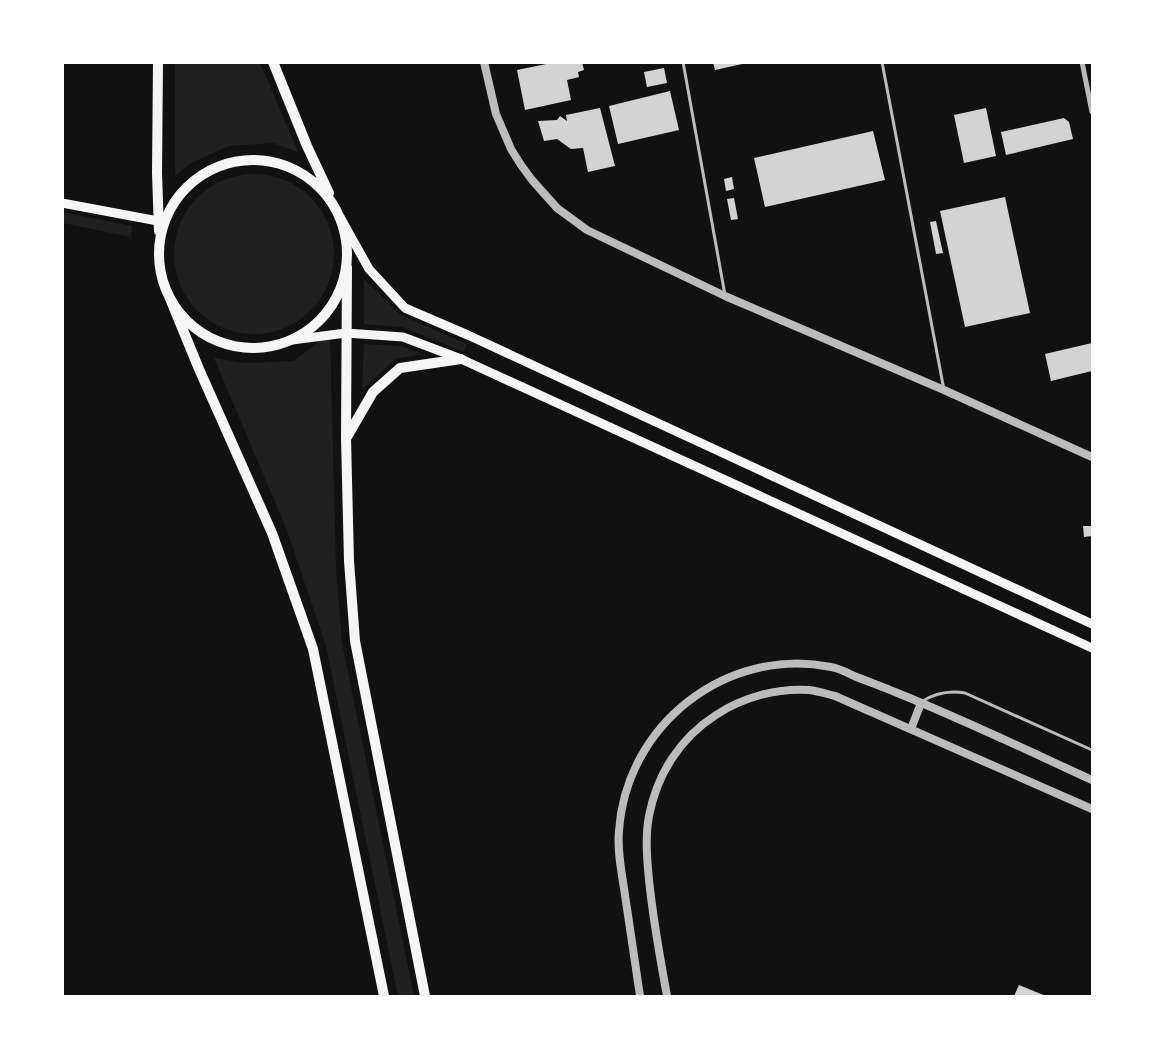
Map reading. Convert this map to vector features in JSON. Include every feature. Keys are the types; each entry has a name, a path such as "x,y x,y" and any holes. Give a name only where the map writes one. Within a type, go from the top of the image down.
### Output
{"main road":[{"path":"158,62 157,173 161,275 272,533 313,649 384,996"},
{"path":"273,62 307,146 340,217 368,269 405,308 470,336 1092,624"},
{"path":"159,253 164,221 180,193 205,172 234,161 267,160 297,170 323,190 340,217 347,241 346,438 349,561 355,641 425,996"},
{"path":"62,203 158,222"},
{"path":"292,340 318,322 337,297 347,267"},
{"path":"169,296 186,319 208,336 235,346 264,347 292,340 346,333 403,337 461,359 1092,648"},
{"path":"346,438 373,392 400,368 461,359"}],"street":[{"path":"484,62 496,114 511,148 532,180 557,208 587,230 725,296 944,390 1092,457"},
{"path":"1082,62 1092,112"},
{"path":"640,996 620,859 619,832 622,804 630,777 642,752 658,729 677,709 699,692 724,679 750,670 777,664 833,667 921,703 1092,780"},
{"path":"667,996 652,906 646,840 648,817 662,774 688,737 724,709 744,700 766,693 789,690 811,690 835,696 1092,809"},
{"path":"911,729 921,703"}],"lane":[{"path":"683,62 725,296"},
{"path":"882,62 944,390"},
{"path":"921,703 927,698 942,692 965,692 1092,750"}],"shaded area":[{"path":"175,63 260,63 298,152 273,143 229,146 189,164 175,176"},
{"path":"262,174 292,183 311,197 321,209 328,223 333,238 333,270 328,285 321,299 311,311 299,321 277,331 262,334 246,334 231,331 209,321 187,299 175,270 174,246 177,231 187,209 209,187 238,175"},
{"path":"63,212 132,226 131,237 63,223"},
{"path":"364,279 401,315 467,344 464,352 402,327 364,324"},
{"path":"330,333 336,568 342,643 414,996 398,996 326,646 286,528 214,358 245,363 294,361"},
{"path":"364,344 401,346 422,354 395,359 362,390"}],"building":[{"path":"556,62 582,62 584,70 578,72 579,77 567,80 571,100 525,110 517,70"},
{"path":"713,62 747,62 747,63 715,70"},
{"path":"664,68 667,83 647,87 644,72"},
{"path":"670,91 679,130 618,144 609,106"},
{"path":"600,108 615,166 588,172 583,148 571,149 557,139 544,141 538,121 557,120 560,116 567,121 566,115"},
{"path":"986,108 996,156 964,163 954,115"},
{"path":"1064,118 1069,122 1073,139 1006,155 1001,132"},
{"path":"873,131 885,180 765,207 754,158"},
{"path":"732,177 734,189 726,191 724,179"},
{"path":"1005,197 1030,313 965,327 940,211"},
{"path":"734,198 738,219 731,220 727,199"},
{"path":"936,221 943,253 936,254 930,222"},
{"path":"1092,343 1092,371 1051,381 1045,354"},
{"path":"1083,526 1092,526 1092,536 1084,537"},
{"path":"1019,985 1046,996 1014,996"}]}
